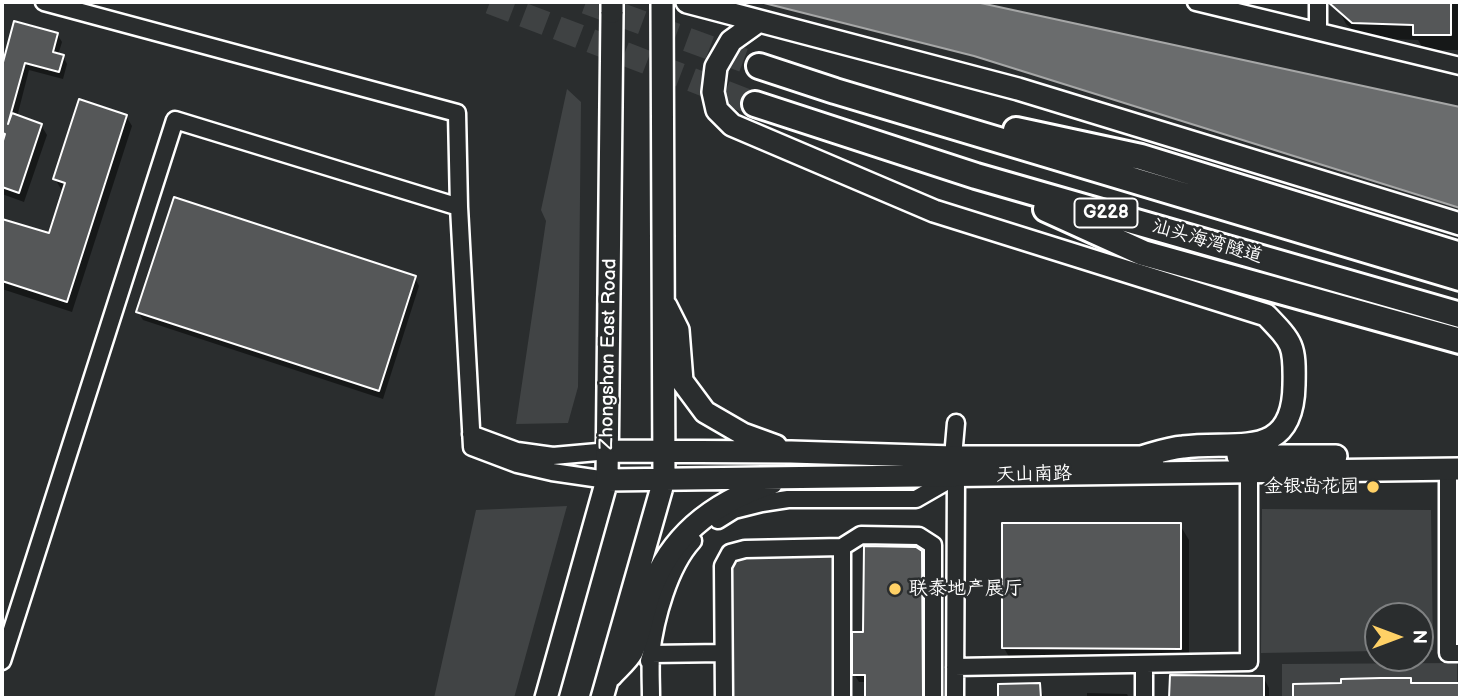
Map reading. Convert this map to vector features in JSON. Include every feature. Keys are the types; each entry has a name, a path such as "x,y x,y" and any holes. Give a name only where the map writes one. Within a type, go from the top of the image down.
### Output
{"highway":[{"name":"汕头海湾隧道","path":"759,66 1460,278"},
{"path":"835,91 1141,157 1460,255"},
{"name":"汕头海湾隧道","path":"755,104 976,176 1460,315"},
{"path":"976,176 1143,253 1460,341"}],"main road":[{"path":"605,689 664,480 662,2"},
{"path":"687,2 1018,89 1460,224"},
{"name":"Zhongshan East Road","path":"545,698 607,480 612,7"},
{"path":"759,21 732,41 716,67 713,92 717,110 732,125 934,211 1266,315 1291,341 1295,368 1291,412 1282,429 1274,437 1257,444 1182,447 1142,457"},
{"path":"663,301 678,330 682,381 705,412 743,435 791,452"},
{"name":"天山南路","path":"609,451 791,452 955,467 1250,472 1456,465"},
{"name":"天山南路","path":"607,480 793,478 1142,457 1456,465"},
{"path":"605,689 631,653 651,588 666,556 686,532 708,513 730,500 769,484 793,478"}],"street":[{"path":"44,2 457,113 459,208 472,447 517,464 607,480"},
{"path":"1196,2 1460,66"},
{"path":"1318,2 1318,32"},
{"path":"2,661 175,120 459,208"},
{"path":"955,698 956,423"},
{"path":"471,434 517,451 552,456 609,451"},
{"path":"1456,465 1448,653 1460,653"},
{"path":"649,694 651,654 666,589 682,553 708,526 734,510 788,499 916,499 955,467"},
{"path":"955,667 1250,662 1250,472"},
{"path":"724,698 723,566 730,553 744,549 842,547 861,535 919,536 933,545 933,698"},
{"path":"842,547 842,698"},
{"path":"651,654 723,653"},
{"path":"1144,664 1144,698"}],"shaded area":[{"path":"760,2 976,2 1460,107 1460,208 974,56"},
{"path":"567,89 581,102 578,387 568,423 516,424 546,221 541,210"},
{"path":"567,506 514,698 434,698 476,510"},
{"path":"1262,509 1431,510 1432,602 1364,602 1364,651 1261,653"},
{"path":"833,557 834,698 732,698 731,558"},
{"path":"1434,663 1457,663 1457,698 1282,698 1282,664 1364,664 1364,672 1434,672"}],"building":[{"path":"1328,2 1451,2 1451,35 1413,35 1413,25 1352,23"},
{"path":"14,21 58,33 53,52 64,55 59,72 25,63 8,124 12,113 42,124 19,193 2,187 2,144 5,134 2,133 2,66"},
{"path":"79,99 127,115 67,302 2,281 2,219 49,233 65,183 53,179"},
{"path":"174,197 416,276 379,391 136,312"},
{"path":"1002,523 1181,523 1181,649 1002,648"},
{"name":"联泰地产展厅","path":"864,546 916,547 922,551 923,698 865,698 865,675 852,675 852,632 863,632"},
{"path":"1170,675 1264,676 1264,698 1169,698"},
{"path":"1411,678 1411,683 1459,683 1459,698 1293,698 1293,684 1341,683 1341,679"},
{"path":"1040,683 1041,698 998,698 998,684"}],"tunnel":[{"path":"490,2 755,104"},
{"path":"586,2 759,66"}],"place":[{"name":"金银岛花园","path":"1373,487"},
{"name":"联泰地产展厅","path":"895,589"}]}
